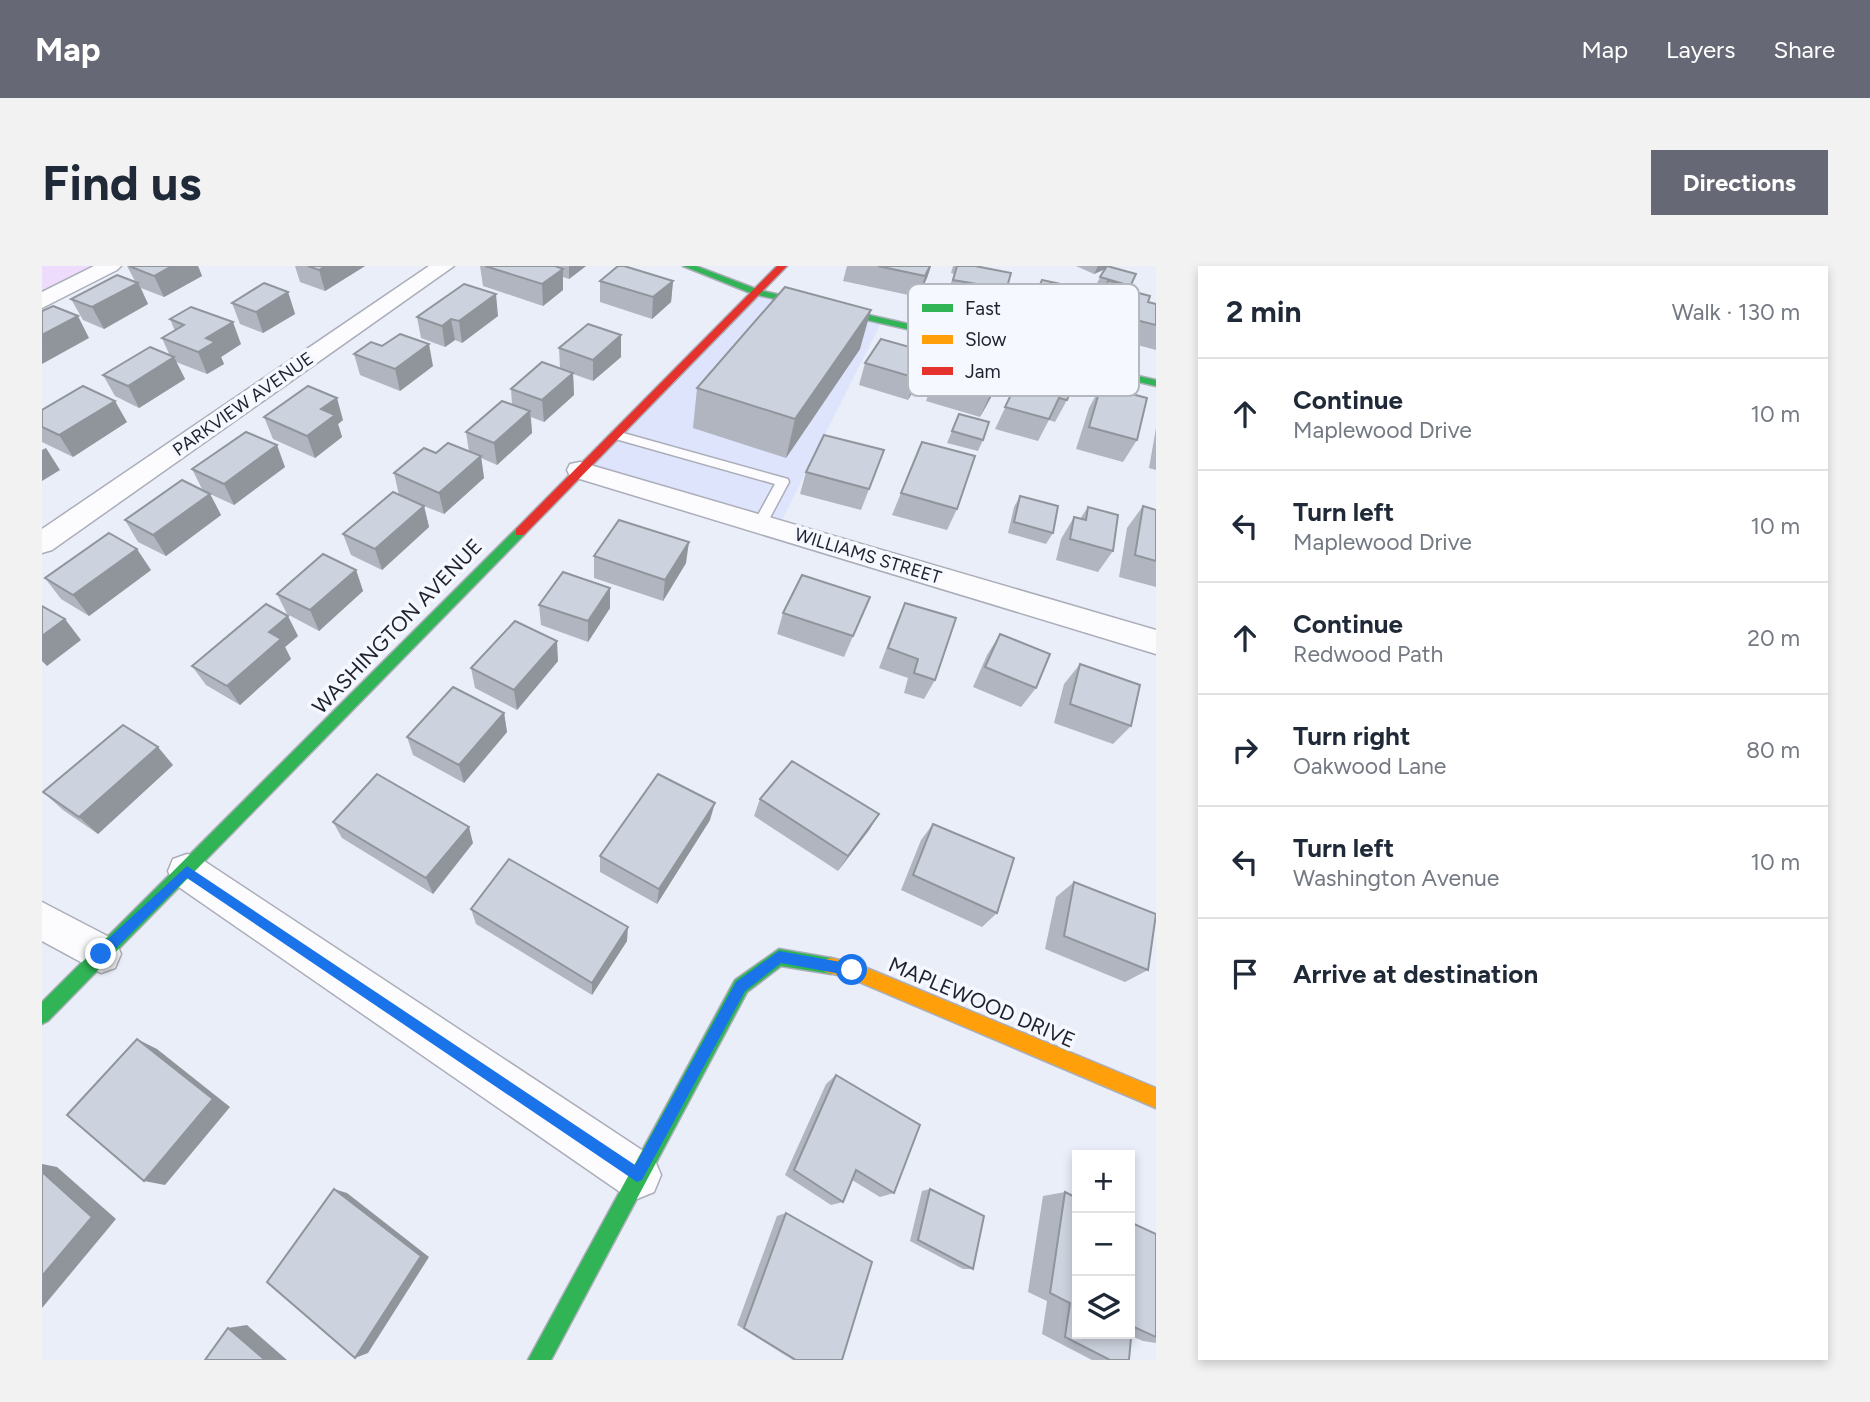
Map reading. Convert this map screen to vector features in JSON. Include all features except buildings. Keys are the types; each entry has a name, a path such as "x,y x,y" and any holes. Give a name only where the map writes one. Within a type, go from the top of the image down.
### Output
{"street":[{"path":"42,301 110,266"},
{"name":"PARKVIEW AVENUE","path":"42,543 443,266"},
{"path":"688,266 756,292 908,327"},
{"name":"WASHINGTON AVENUE","path":"42,1015 782,266"},
{"name":"WILLIAMS STREET","path":"580,470 1156,642"},
{"path":"187,871 637,1175"},
{"path":"42,920 101,954"},
{"name":"MAPLEWOOD DRIVE","path":"539,1360 741,986 779,957 852,970 1156,1098"}],"lane":[{"path":"616,435 783,482 761,524"}],"shaded area":[{"path":"42,266 101,266 42,297"},
{"path":"760,296 881,323 780,524 589,467"}],"traffic: fast":[{"path":"688,266 756,292 908,327"},
{"path":"1139,379 1156,383"},
{"path":"42,1015 520,532"},
{"path":"539,1360 741,986 779,957 831,966"}],"traffic: slow":[{"path":"831,966 851,970 1156,1098"}],"traffic: jam":[{"path":"520,532 782,266"}],"route":[{"path":"101,954 187,871 637,1175 741,986 779,957 852,970"}]}
